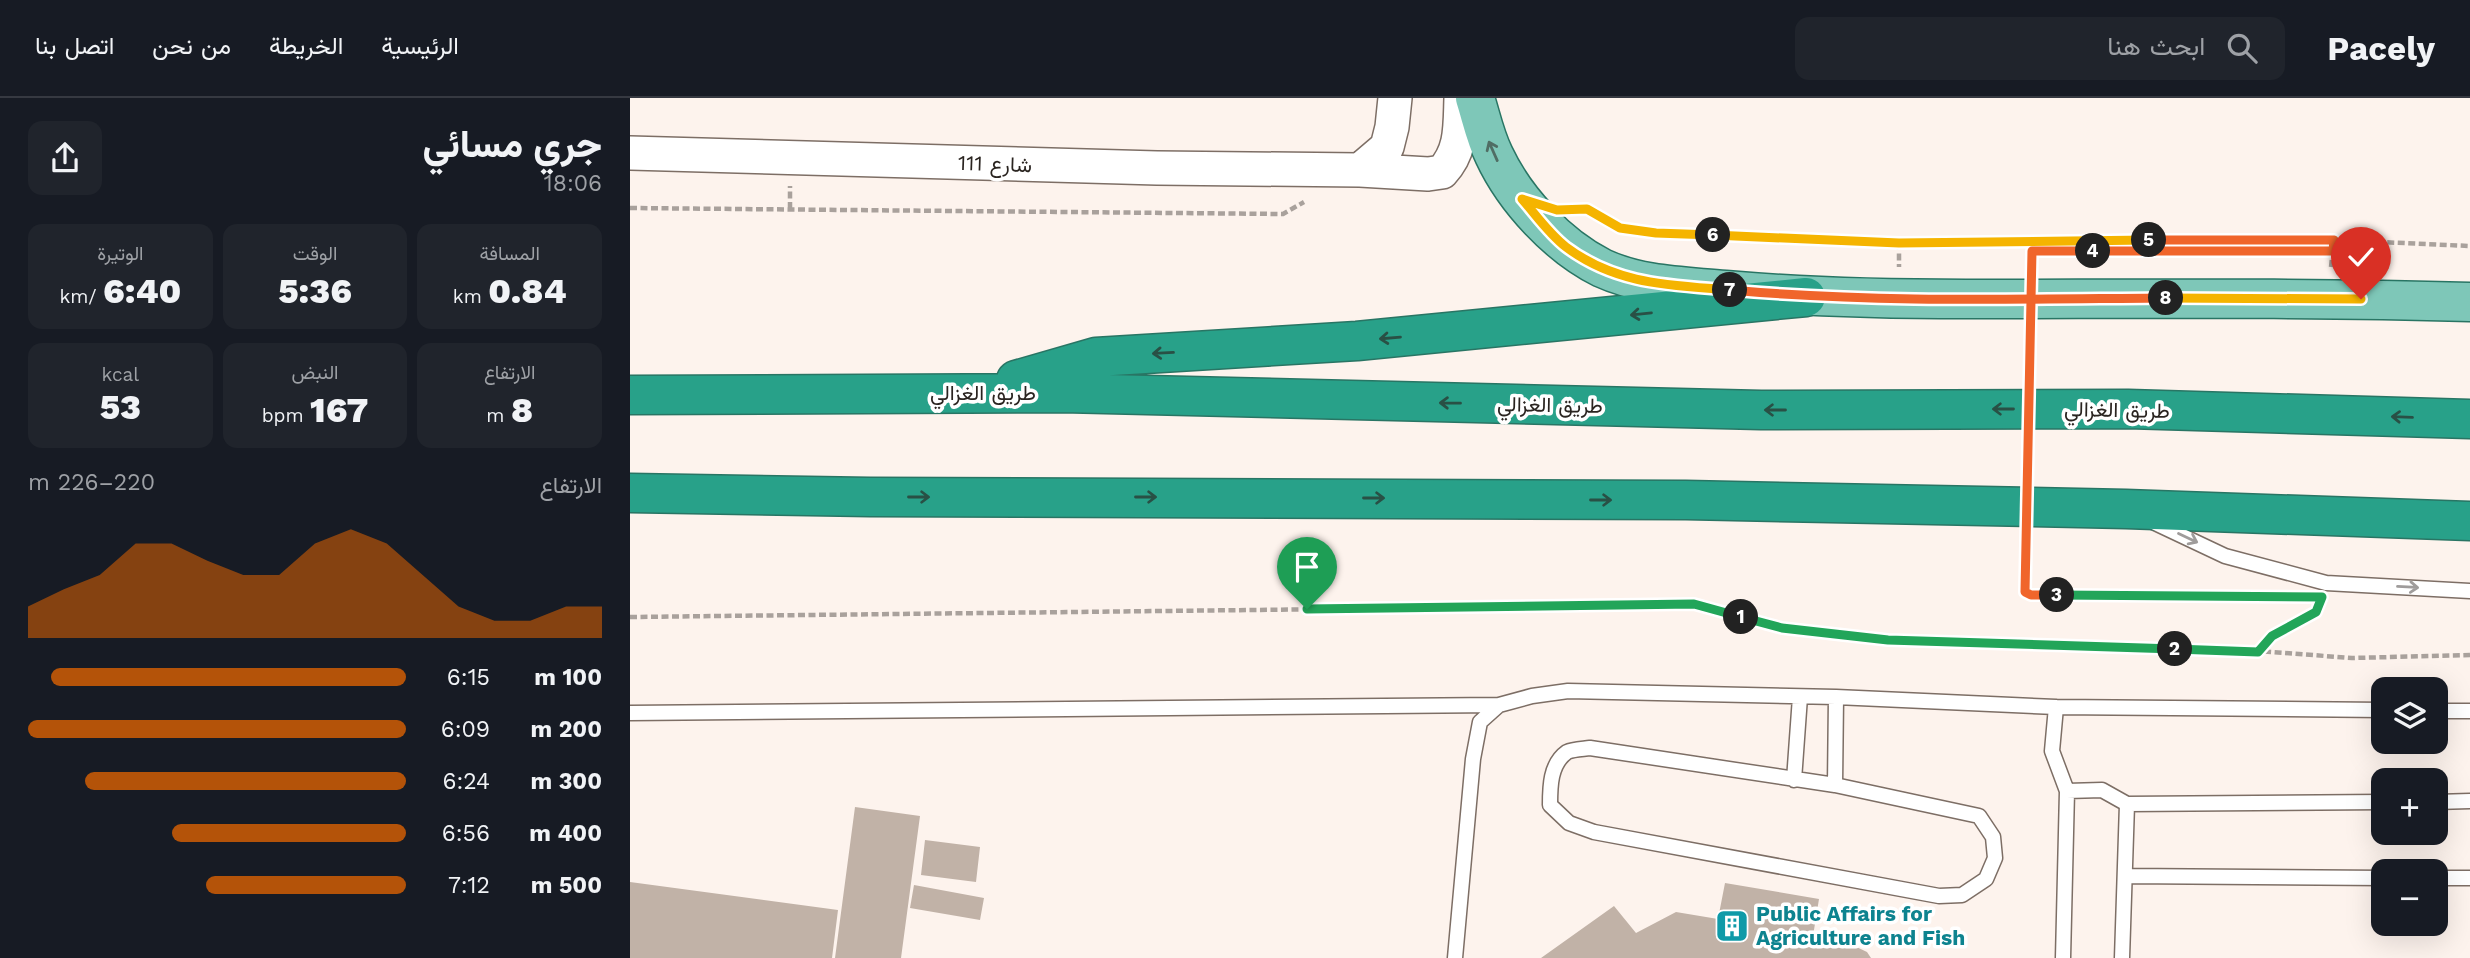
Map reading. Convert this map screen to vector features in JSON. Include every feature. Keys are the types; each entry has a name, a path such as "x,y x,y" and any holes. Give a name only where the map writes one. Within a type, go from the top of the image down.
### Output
{"highway":[{"path":"974,393 1096,357 1357,341 1806,297"},
{"name":"طريق الغزالي","path":"630,395 974,393 1761,410 2128,409 2470,419"},
{"path":"630,493 870,497 1686,500 2126,509 2470,523"},
{"path":"630,520 870,497"}],"main road":[{"path":"1475,98 1494,156 1522,199 1566,247 1602,268 1637,281 1806,297 2470,302"}],"street":[{"path":"1360,170 1387,147 1395,98"},
{"name":"شارع 111","path":"630,153 1157,169 1360,170 1428,174 1442,172 1451,163 1459,144 1461,98"}],"lane":[{"path":"2126,509 2225,556 2326,583 2470,591"},
{"path":"630,713 1499,705 1532,696 1568,691 1836,697 2056,707 2371,710"},
{"path":"1794,780 1800,697"},
{"path":"1835,785 1836,697"},
{"path":"1455,958 1473,760 1480,722 1499,705"},
{"path":"2056,707 2052,751 2067,791 2063,958"},
{"path":"2448,711 2470,711"},
{"path":"1590,748 1835,785 1979,817 1993,837 1995,858 1986,879 1962,895 1938,896 1594,832 1569,823 1550,805 1550,783 1556,765 1568,752 1590,748"},
{"path":"2067,791 2102,790 2127,804 2371,802"},
{"path":"2448,802 2470,801"},
{"path":"2122,958 2127,804"},
{"path":"2125,877 2371,878"},
{"path":"2448,878 2470,878"}],"path":[{"path":"1522,199 1557,210 1587,209 1620,228 1656,233 1899,243 2028,240 2334,240 2470,246"},
{"path":"630,208 1283,214 1305,202"},
{"path":"2331,268 2334,240"},
{"path":"1899,243 1899,270"},
{"path":"2294,597 2027,594 2032,251 2333,251"},
{"path":"2258,652 2272,636 2316,612 2322,597 2308,597"},
{"path":"630,617 1694,604 1782,628 1888,640 2258,652 2352,658 2470,655"}],"building":[{"path":"855,807 920,816 901,958 835,958"},
{"path":"925,840 980,847 976,882 921,875"},
{"path":"630,882 838,910 832,958 630,958"},
{"name":"Public Affairs for Agriculture and Fish","path":"1725,883 1819,899 1813,936 1846,942 1867,952 1871,958 1541,958 1614,906 1636,933 1676,912 1718,919"},
{"path":"914,885 984,898 980,920 910,908"}],"place":[{"name":"Public Affairs for Agriculture and Fish","path":"1732,926"}],"route":[{"path":"1307,609 1694,604 1782,628 1888,640 2258,652 2272,636 2316,612 2322,597 2031,595 2025,592 2028,419 2030,335 2032,251 2333,251 2334,240 2028,240 1899,243 1656,233 1620,228 1587,209 1557,210 1522,199 1566,247 1602,268 1637,281 1683,287 1806,297 1892,299 1991,299 2090,299 2288,298 2361,299"}]}
